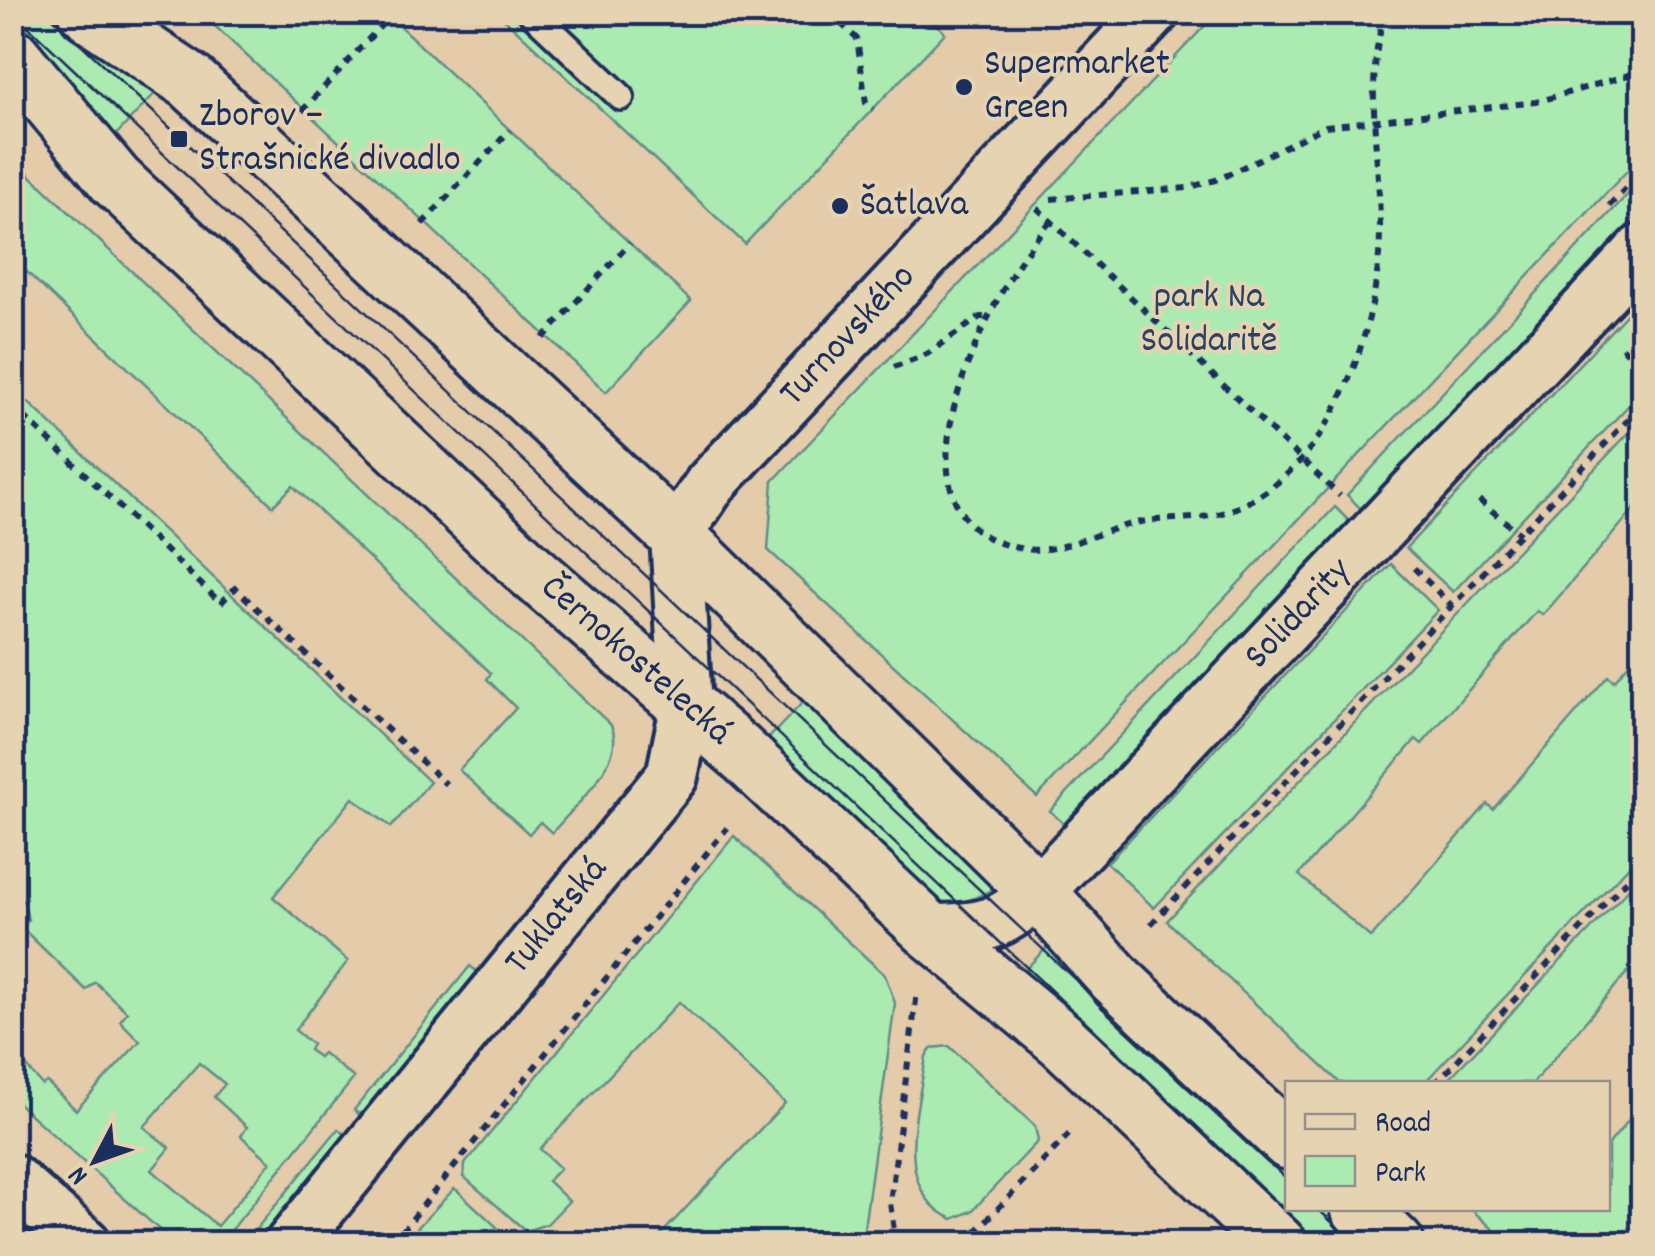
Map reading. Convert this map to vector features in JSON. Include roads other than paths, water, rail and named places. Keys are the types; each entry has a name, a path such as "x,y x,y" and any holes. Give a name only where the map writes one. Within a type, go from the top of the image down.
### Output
{"main road":[{"path":"86,12 191,82 676,535 1038,892 1118,982 1285,1139"},
{"name":"Černokostelecká","path":"12,56 115,180 530,570 739,751 924,955 1063,1041 1278,1244"},
{"path":"1362,1211 1396,1244"}],"street":[{"name":"Turnovského","path":"676,535 711,483 1152,12"},
{"name":"Solidarity","path":"924,955 962,930 1010,918 1038,892 1642,250"},
{"name":"Tuklatská","path":"291,1244 672,776 686,708 676,535"},
{"path":"12,1180 85,1244"}],"lane":[{"path":"532,12 621,97"}],"tram line":[{"path":"13,12 1320,1244"},
{"path":"47,12 1285,1177"},
{"path":"1320,1211 1355,1244"}],"place":[{"name":"Supermarket Green","path":"964,87"},
{"name":"Zborov – Strašnické divadlo","path":"179,139"},
{"name":"Šatlava","path":"840,206"}],"park label":[{"name":"park Na Solidaritě","path":"1209,320"}]}
